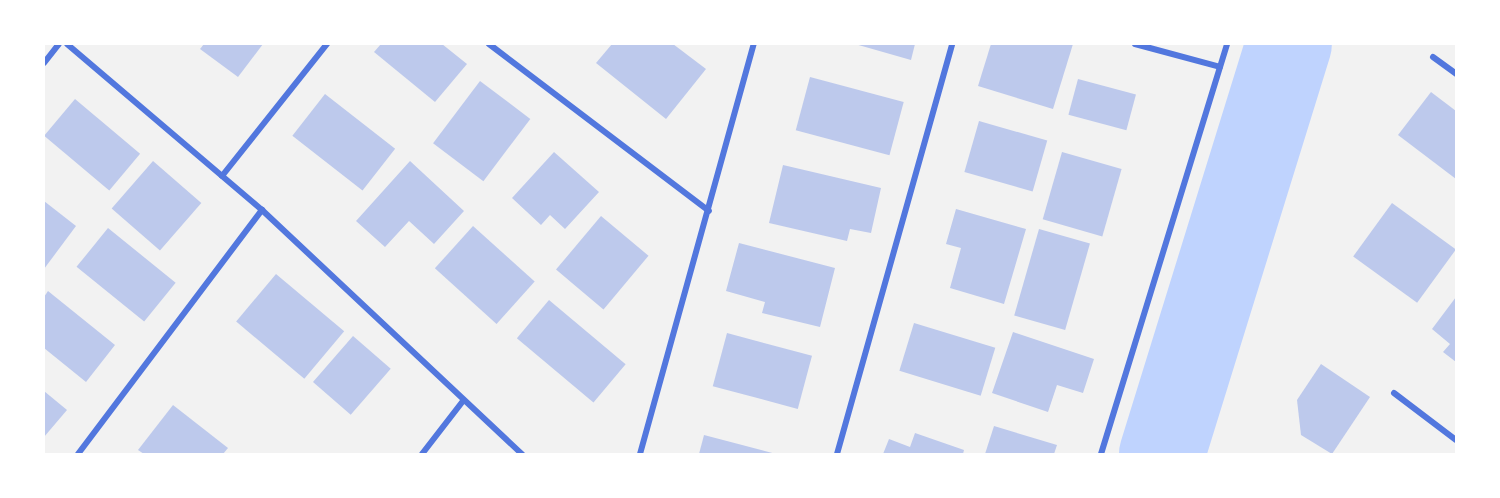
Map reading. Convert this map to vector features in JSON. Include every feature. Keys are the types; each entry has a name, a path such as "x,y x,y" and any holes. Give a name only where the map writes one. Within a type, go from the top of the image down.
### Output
{"street":[{"path":"44,63 59,44"},
{"path":"67,44 262,210 522,454"},
{"path":"222,176 327,44"},
{"path":"489,44 709,211"},
{"path":"640,454 754,44"},
{"path":"837,454 952,44"},
{"path":"1134,44 1220,67"},
{"path":"1101,454 1227,44"},
{"path":"1433,57 1456,74"},
{"path":"78,454 262,210"},
{"path":"1394,393 1456,440"},
{"path":"422,454 463,401"}],"building":[{"path":"204,44 263,44 238,77 200,49"},
{"path":"381,44 442,44 467,64 435,102 374,52"},
{"path":"612,44 673,44 706,69 666,119 596,63"},
{"path":"855,44 915,44 911,60"},
{"path":"991,44 1073,44 1053,109 978,86"},
{"path":"810,77 904,102 889,155 796,130"},
{"path":"1078,79 1136,95 1126,130 1068,115"},
{"path":"480,81 530,119 483,181 433,143"},
{"path":"1431,92 1456,111 1456,179 1398,135"},
{"path":"325,94 395,149 363,191 292,136"},
{"path":"75,99 140,154 109,190 44,136"},
{"path":"979,121 1047,141 1033,192 964,172"},
{"path":"554,152 599,192 565,229 550,215 541,225 512,198"},
{"path":"1062,152 1122,169 1102,236 1043,219"},
{"path":"153,161 201,203 160,251 112,209"},
{"path":"410,161 464,211 434,244 409,221 385,247 356,221"},
{"path":"783,165 881,188 871,233 850,229 847,241 769,223"},
{"path":"44,201 76,226 44,269"},
{"path":"1392,203 1456,249 1417,303 1353,256"},
{"path":"956,209 1026,229 1004,304 950,288 961,248 946,244"},
{"path":"601,216 648,256 603,309 556,270"},
{"path":"473,226 535,282 497,324 435,268"},
{"path":"108,228 176,283 144,322 77,267"},
{"path":"1039,229 1090,244 1065,330 1014,316"},
{"path":"739,243 835,268 820,327 762,313 765,302 726,291"},
{"path":"276,274 344,331 304,379 236,321"},
{"path":"48,291 115,345 86,382 44,348 44,297"},
{"path":"1456,297 1456,362 1443,352 1450,344 1432,329"},
{"path":"549,300 626,364 593,403 517,338"},
{"path":"914,323 995,348 981,396 899,371"},
{"path":"1013,332 1094,359 1083,393 1057,385 1048,412 992,393"},
{"path":"727,333 812,356 798,409 713,386"},
{"path":"353,336 391,369 351,415 313,382"},
{"path":"1321,364 1370,397 1332,454 1301,435 1297,400"},
{"path":"44,391 67,410 44,437"},
{"path":"173,405 228,448 223,454 144,454 138,450"},
{"path":"994,426 1057,445 1054,454 985,454"},
{"path":"915,433 964,450 963,454 883,454 889,439 910,447"},
{"path":"704,435 776,454 699,454"}],"waterway":[{"path":"1162,454 1289,44"}]}
